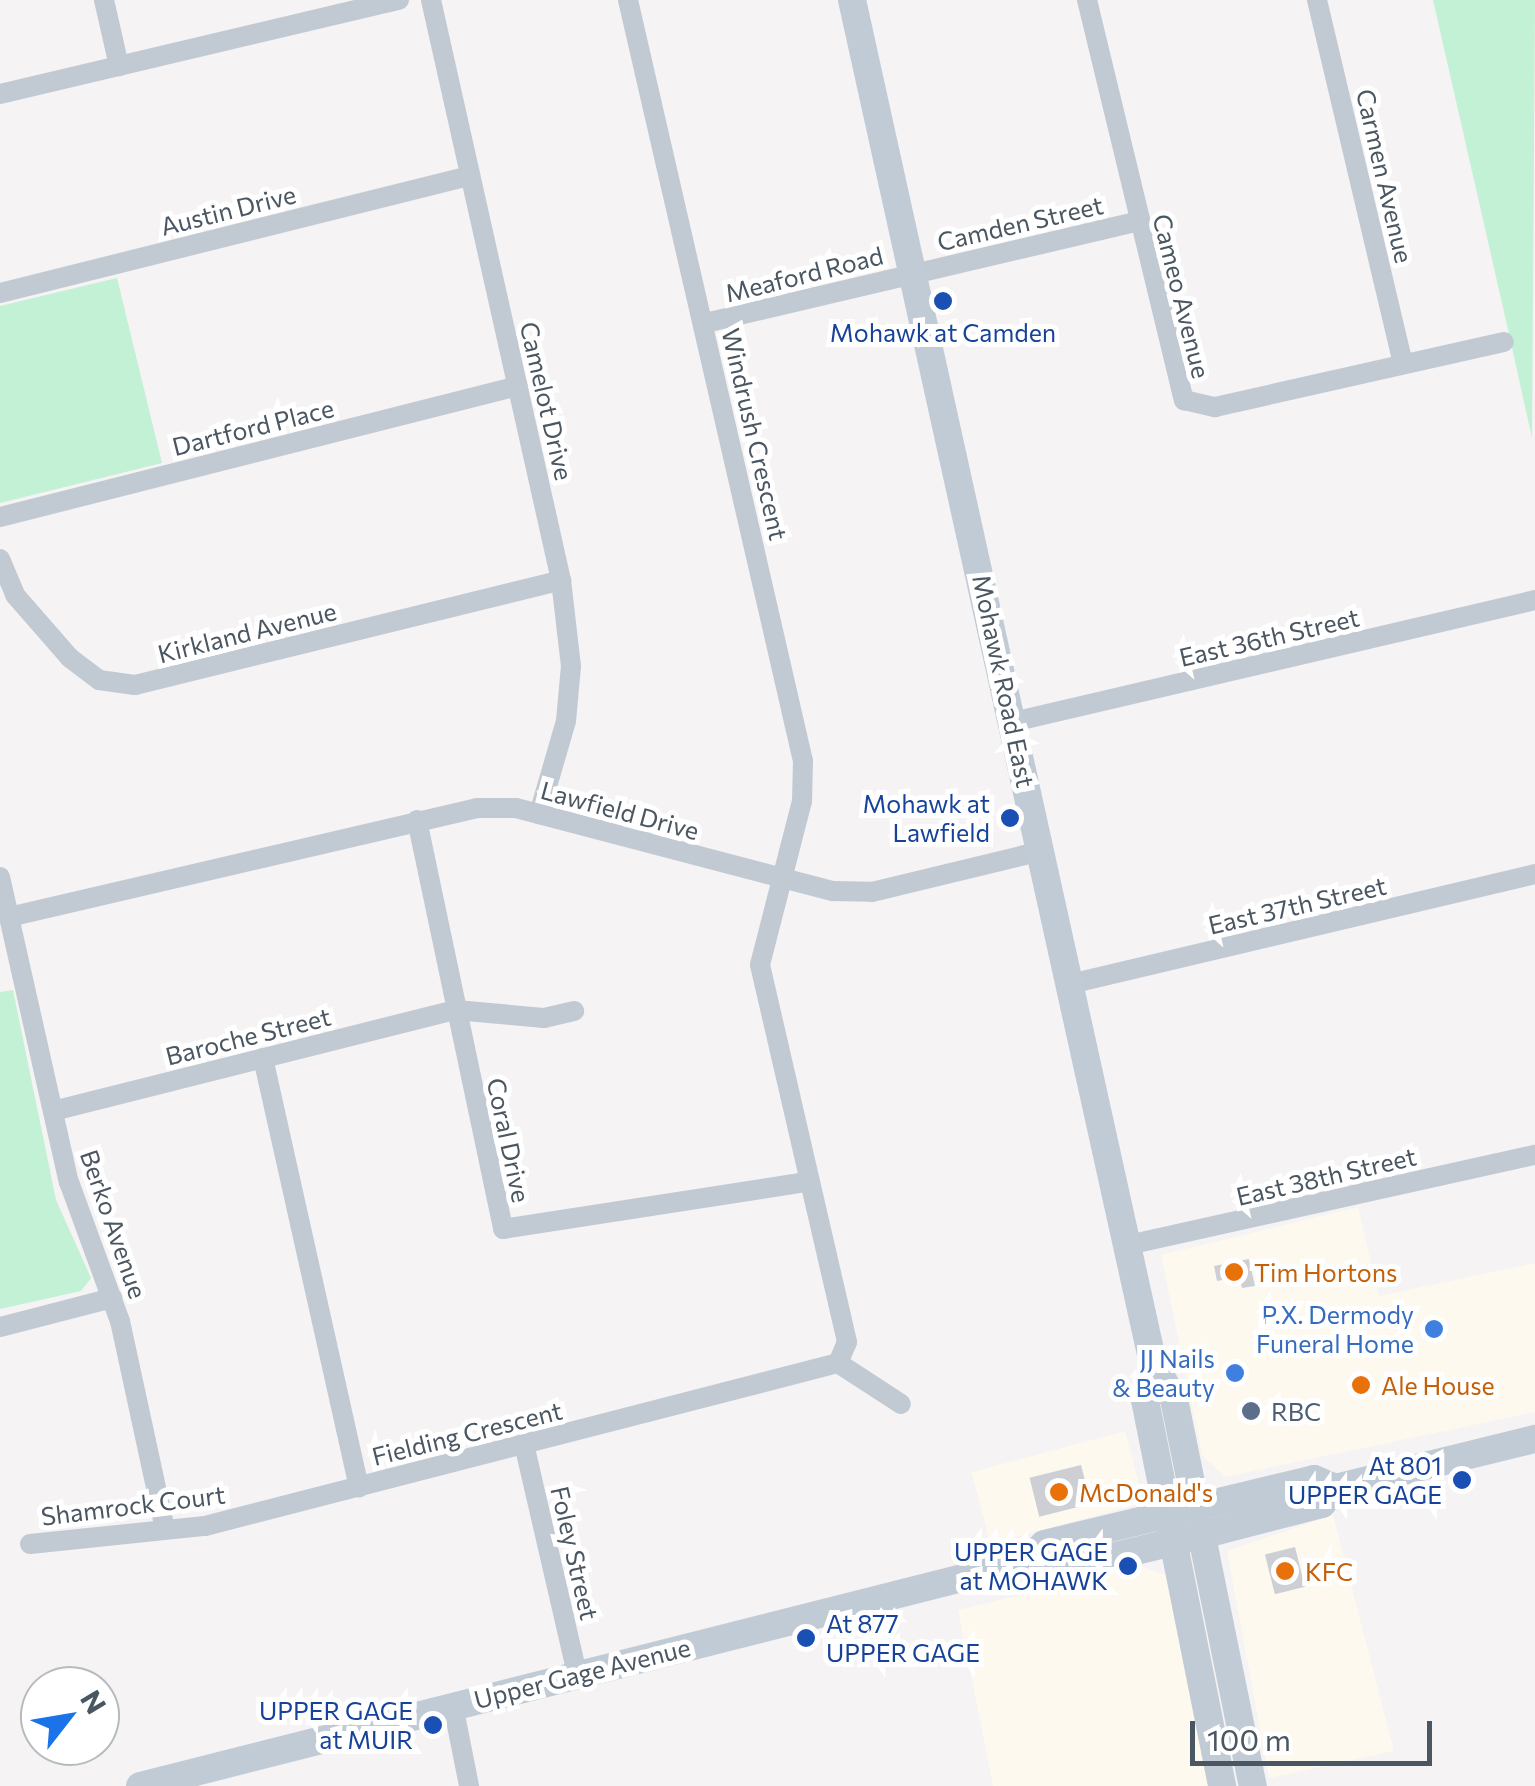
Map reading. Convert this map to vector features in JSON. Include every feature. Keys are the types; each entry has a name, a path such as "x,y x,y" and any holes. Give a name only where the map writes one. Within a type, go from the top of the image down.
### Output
{"main road":[{"name":"Mohawk Road East","path":"852,0 1154,1363 1146,1400 1186,1524 1253,1786"},
{"name":"Upper Gage Avenue","path":"140,1786 1025,1562 1052,1571 1186,1524 1322,1504 1335,1488 1535,1440"},
{"name":"Mohawk Road East","path":"1186,1524 1222,1786"}],"street":[{"path":"104,0 119,66"},
{"path":"0,94 400,0"},
{"name":"Camelot Drive","path":"431,0 561,580 572,666 566,721 539,814"},
{"name":"Windrush Crescent","path":"628,0 803,760 802,801 778,880"},
{"name":"Cameo Avenue","path":"1087,0 1175,386 1199,408 1504,342"},
{"name":"Carmen Avenue","path":"1317,0 1404,364"},
{"name":"Austin Drive","path":"0,293 469,176"},
{"name":"Camden Street","path":"915,272 1136,222"},
{"name":"Meaford Road","path":"704,323 915,272"},
{"name":"Dartford Place","path":"0,517 518,386"},
{"name":"Kirkland Avenue","path":"0,559 14,595 70,658 98,680 135,685 561,580"},
{"name":"East 36th Street","path":"1014,722 1535,600"},
{"name":"Lawfield Drive","path":"9,917 477,808 539,814 778,880 872,892 1041,850"},
{"name":"Coral Drive","path":"416,820 503,1230 805,1182"},
{"name":"East 37th Street","path":"1070,984 1535,874"},
{"name":"Berko Avenue","path":"0,877 72,1193 112,1298 165,1530"},
{"path":"778,880 760,965 805,1182 846,1342 838,1363 901,1404"},
{"name":"Baroche Street","path":"53,1111 456,1010 544,1018 574,1011"},
{"name":"Fielding Crescent","path":"263,1058 359,1487 838,1363"},
{"name":"East 38th Street","path":"1128,1245 1535,1155"},
{"path":"0,1327 112,1298"},
{"name":"Foley Street","path":"524,1444 577,1674"},
{"name":"Shamrock Court","path":"30,1544 165,1530 359,1487"},
{"path":"453,1705 469,1786"}],"shaded area":[{"path":"1358,1207 1379,1296 1535,1263 1535,1412 1225,1477 1202,1455 1161,1255"},
{"path":"1125,1431 1144,1502 991,1544 971,1472"},
{"path":"1333,1515 1394,1751 1269,1778 1227,1551"},
{"path":"1141,1566 1173,1578 1211,1786 993,1786 958,1610"}],"green space":[{"path":"1433,0 1535,0 1532,438 1507,325"},
{"path":"117,278 162,463 0,503 0,306"},
{"path":"13,990 56,1200 91,1278 81,1291 0,1309 0,992"}],"building":[{"name":"Tim Hortons","path":"1249,1259 1255,1286 1242,1288 1239,1277 1217,1281 1214,1266"},
{"name":"McDonald's","path":"1081,1465 1091,1504 1039,1517 1030,1478"},
{"name":"KFC","path":"1295,1547 1305,1587 1275,1594 1265,1554"}],"place":[{"name":"Mohawk at Camden","path":"943,301"},
{"name":"Mohawk at Lawfield","path":"1010,818"},
{"name":"Tim Hortons","path":"1234,1272"},
{"name":"P.X. Dermody Funeral Home","path":"1434,1329"},
{"name":"JJ Nails & Beauty","path":"1235,1373"},
{"name":"Ale House","path":"1361,1385"},
{"name":"RBC","path":"1251,1411"},
{"name":"At 801 UPPER GAGE","path":"1462,1480"},
{"name":"McDonald's","path":"1059,1492"},
{"name":"UPPER GAGE at MOHAWK","path":"1128,1566"},
{"name":"KFC","path":"1285,1571"},
{"name":"At 877 UPPER GAGE","path":"806,1638"},
{"name":"UPPER GAGE at MUIR","path":"433,1725"}]}
